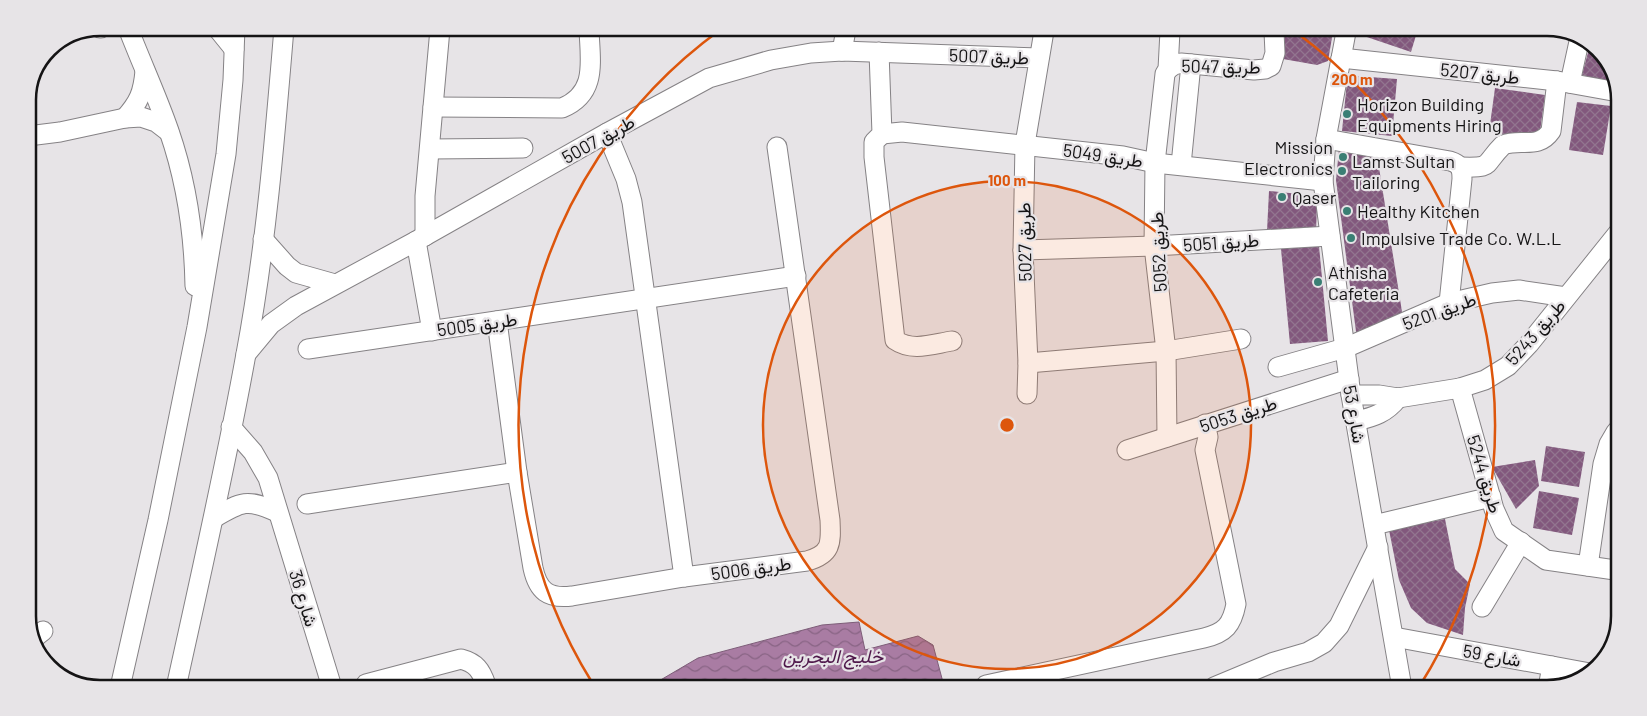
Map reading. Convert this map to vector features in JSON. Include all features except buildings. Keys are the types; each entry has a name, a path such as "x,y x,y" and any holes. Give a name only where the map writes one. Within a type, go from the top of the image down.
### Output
{"street":[{"path":"131,36 170,132 186,195 194,260 197,328"},
{"path":"223,36 234,49"},
{"path":"122,680 158,520 197,328 226,154 234,36"},
{"path":"178,680 214,518 246,354 263,239 283,36"},
{"path":"432,331 421,239 439,36"},
{"path":"434,107 562,108 574,103 583,94 588,83 590,36"},
{"path":"842,51 845,36"},
{"name":"طريق 5027","path":"1027,394 1028,363 1023,250 1024,144 1043,36"},
{"name":"طريق 5052","path":"1167,437 1166,351 1154,246 1155,162 1165,74 1168,69 1170,36"},
{"name":"طريق 5047","path":"1168,69 1181,63 1254,70 1265,69 1271,66 1275,57 1274,36"},
{"name":"شارع 53","path":"1345,36 1326,139 1323,181 1350,387 1401,680"},
{"path":"1460,167 1483,167 1488,165 1503,145 1514,142 1533,143 1546,137 1551,131 1564,82 1578,44"},
{"name":"طريق 5007","path":"246,354 271,324 283,314 709,78 771,60 811,53 842,51 1040,58"},
{"path":"879,52 882,134 874,142 874,158 896,340 904,346 914,347 952,341"},
{"name":"طريق 5207","path":"1341,58 1564,82 1610,91"},
{"path":"1181,165 1191,64"},
{"path":"125,118 140,97 145,71"},
{"path":"36,135 125,118 141,118 156,122 170,132"},
{"name":"طريق 5049","path":"882,134 902,132 1024,144 1123,156 1155,162 1323,181"},
{"path":"607,133 630,191 684,577"},
{"path":"1326,139 1457,163 1460,167 1462,178 1450,303"},
{"name":"طريق 5006","path":"498,322 517,472 534,575 536,582 545,592 558,598 684,577 807,561 819,557 828,548 831,536 830,520 777,147"},
{"path":"430,149 523,148"},
{"name":"طريق 5051","path":"1023,250 1154,246 1330,236"},
{"path":"263,239 287,266 296,272 336,284"},
{"name":"طريق 5243","path":"1350,387 1398,398 1460,388 1485,380 1508,366 1529,344 1611,242"},
{"name":"طريق 5005","path":"308,349 796,276"},
{"name":"طريق 5201","path":"1278,367 1345,348 1450,303 1505,290 1519,290 1566,297"},
{"path":"1028,363 1166,351 1241,339"},
{"name":"طريق 5053","path":"1127,450 1200,426 1350,387"},
{"name":"طريق 5244","path":"1460,388 1494,509 1504,531 1546,560 1611,569"},
{"name":"طريق 5243","path":"1356,421 1383,412 1398,398"},
{"name":"شارع 36","path":"231,426 253,452 268,478 330,680"},
{"path":"1009,680 1204,638 1216,635 1227,628 1233,617 1236,604 1205,447 1208,437 1200,426"},
{"path":"1588,566 1604,464 1611,441"},
{"path":"307,504 517,472"},
{"path":"1374,525 1491,497"},
{"path":"214,518 231,508 252,502 277,512"},
{"path":"1482,606 1521,542"},
{"path":"1231,680 1274,662 1308,652 1324,644 1339,626 1378,547"},
{"name":"شارع 59","path":"1394,637 1579,671"},
{"path":"381,680 461,659 471,662 480,670 484,680"},
{"path":"1550,680 1552,666"}],"water":[{"name":"خليج البحرين","path":"859,622 865,650 918,636 933,645 942,680 661,680 698,658 822,625"}],"place":[{"name":"Horizon Building Equipments Hiring","path":"1347,114"},
{"name":"Mission Electronics","path":"1343,157"},
{"name":"Lamst Sultan Tailoring","path":"1342,171"},
{"name":"Qaser","path":"1282,197"},
{"name":"Healthy Kitchen","path":"1347,211"},
{"name":"Impulsive Trade Co. W.L.L","path":"1351,238"},
{"name":"Athisha Cafeteria","path":"1318,282"}]}
